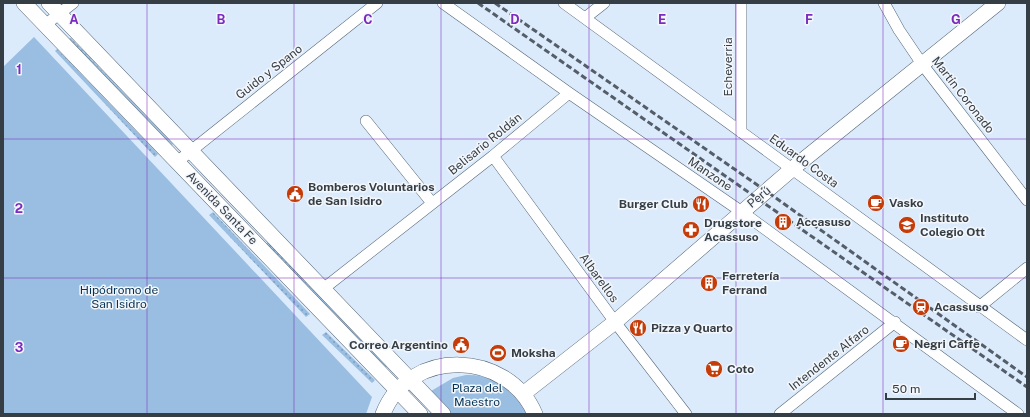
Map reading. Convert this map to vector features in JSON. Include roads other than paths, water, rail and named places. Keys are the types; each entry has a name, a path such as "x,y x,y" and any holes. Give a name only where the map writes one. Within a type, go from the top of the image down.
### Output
{"main road":[{"name":"Avenida Santa Fe","path":"24,3 420,414"},
{"name":"Perú","path":"523,394 615,322 792,169 998,3"},
{"name":"Avenida Santa Fe","path":"54,8 443,414"},
{"path":"247,235 260,223"},
{"path":"383,414 398,390 410,380 428,370 449,365 470,365 490,370 508,380 523,394 535,414"}],"street":[{"path":"45,25 54,8 73,3"},
{"name":"Guido y Spano","path":"177,162 376,3"},
{"name":"Manzone","path":"443,3 568,93 742,212 895,322 1018,414"},
{"name":"Eduardo Costa","path":"564,3 979,307 1027,340"},
{"path":"585,18 604,3"},
{"name":"Echeverria","path":"741,132 742,3"},
{"name":"Martín Coronado","path":"884,3 899,30 922,64 1027,200"},
{"name":"Belisario Roldán","path":"323,289 492,156 568,93"},
{"path":"366,121 432,203"},
{"name":"Albarellos","path":"492,156 615,322 686,414"},
{"path":"979,307 1027,268"},
{"name":"Intendente Alfaro","path":"780,414 895,322"}],"railway":[{"path":"478,3 1027,387"},
{"path":"495,3 766,191 1027,377"}],"place":[{"name":"Bomberos Voluntarios de San Isidro","path":"295,194"},
{"name":"Vasko","path":"876,203"},
{"name":"Burger Club","path":"701,204"},
{"name":"Accasuso","path":"783,222"},
{"name":"Instituto Colegio Ott","path":"907,225"},
{"name":"Drugstore Acassuso","path":"691,230"},
{"name":"Ferretería Ferrand","path":"709,283"},
{"name":"Acassuso","path":"921,307"},
{"name":"Pizza y Quarto","path":"638,328"},
{"name":"Negri Caffe","path":"901,344"},
{"name":"Correo Argentino","path":"461,345"},
{"name":"Moksha","path":"498,353"},
{"name":"Coto","path":"714,369"}],"park label":[{"name":"Hipódromo de San Isidro","path":"119,297"},
{"name":"Plaza del Maestro","path":"477,395"}]}
